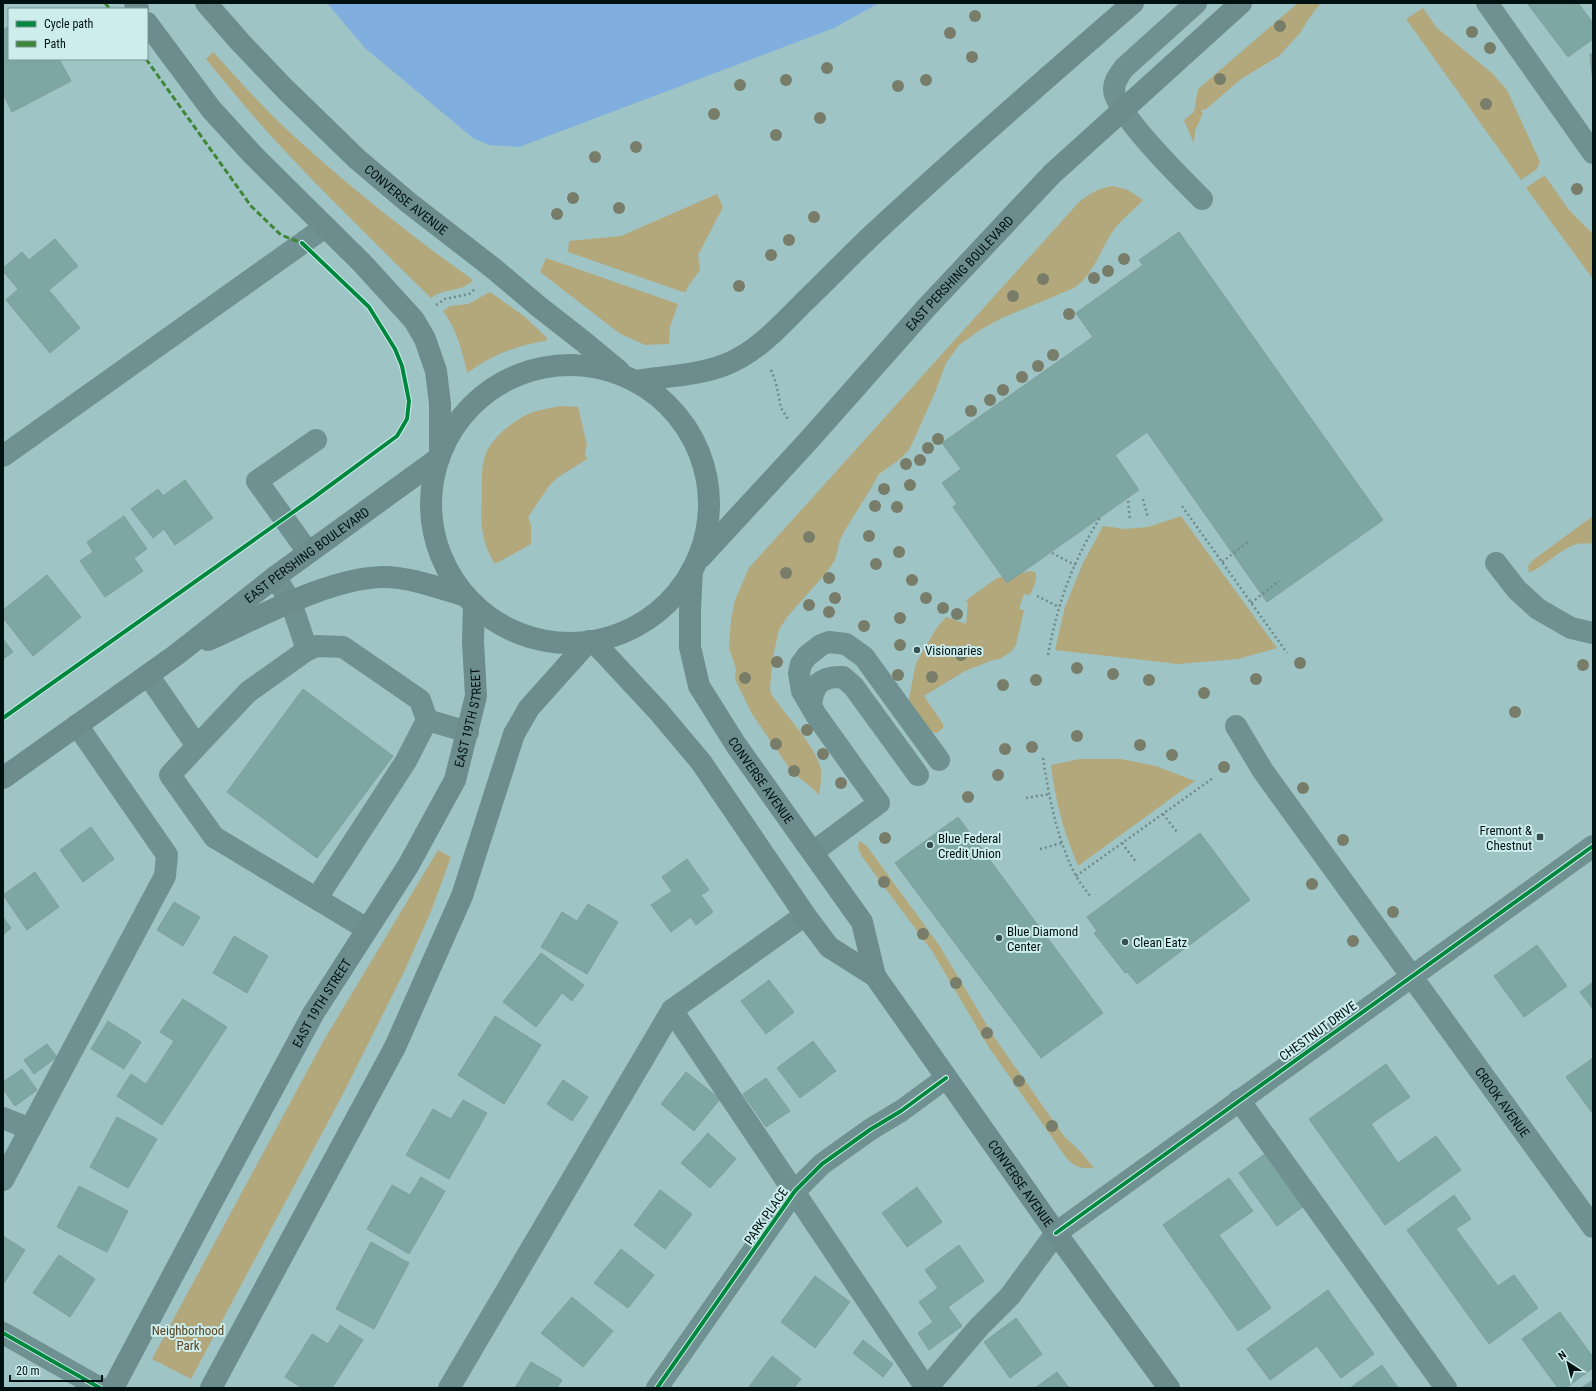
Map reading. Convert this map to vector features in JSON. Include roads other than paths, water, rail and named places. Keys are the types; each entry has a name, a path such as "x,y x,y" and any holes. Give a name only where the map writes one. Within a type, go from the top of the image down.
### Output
{"main road":[{"name":"CONVERSE AVENUE","path":"206,3 241,43 286,90 356,159 630,379"},
{"name":"EAST PERSHING BOULEVARD","path":"630,379 698,372 727,364 771,336 850,256 929,182 1133,3"},
{"name":"EAST PERSHING BOULEVARD","path":"694,566 706,533 709,504 706,474 696,445 681,419 660,398 630,379 598,368 570,365 543,368 516,376 491,389 470,407 453,429 439,456 433,482 431,507 433,531 440,554 451,577 470,600 496,622 509,629 528,636 555,642 569,643 591,641 623,632 650,616 674,596 694,566 809,440 927,307 1052,174 1241,3"},
{"path":"148,24 211,109 253,155 362,263 414,320 425,339 436,371 440,404 439,456"},
{"name":"EAST PERSHING BOULEVARD","path":"3,778 176,655 308,552 439,456"},
{"name":"CONVERSE AVENUE","path":"694,566 690,610 690,647 699,686 736,745 862,922 875,976 1056,1233 1169,1388"},
{"name":"EAST PERSHING BOULEVARD","path":"176,655 291,602 342,583 383,577 407,580 470,600"},
{"name":"EAST 19TH STREET","path":"113,1388 313,1014 408,866 455,780 476,696 470,600"},
{"name":"CONVERSE AVENUE","path":"591,641 659,712 701,762 805,915 830,947 875,976"},
{"path":"211,1388 395,1047 462,896 514,734 529,708 591,641"}],"street":[{"path":"1196,3 1124,68 1116,79 1114,90 1123,111 1168,165 1202,199"},
{"path":"1486,3 1593,153"},
{"path":"3,456 325,227"},
{"path":"308,552 257,481 316,440"},
{"path":"1496,563 1517,590 1538,609 1571,628 1593,633"},
{"path":"275,577 291,602 307,650"},
{"path":"813,852 879,803 802,691 799,682 801,664 807,656 821,645 829,642 846,644 864,657 939,760"},
{"path":"317,898 406,761 427,720 420,700 343,647 317,646 307,650 248,692 170,775 214,837 367,929"},
{"path":"148,675 197,746"},
{"path":"811,706 812,695 816,686 824,678 833,676 843,677 854,688 918,775"},
{"path":"427,720 468,732"},
{"path":"3,1180 165,876 167,855 77,725"},
{"name":"CROOK AVENUE","path":"1236,726 1263,771 1593,1227"},
{"name":"CHESTNUT DRIVE","path":"927,1388 979,1327 1010,1296 1056,1233 1411,976 1591,852"},
{"path":"449,1388 672,1010 805,915"},
{"path":"672,1010 927,1388"},
{"name":"PARK PLACE","path":"657,1388 795,1191 822,1164 871,1129 901,1112 946,1078"},
{"path":"1239,1100 1446,1388"},
{"path":"3,1118 30,1129"},
{"path":"3,1333 100,1388"}],"water":[{"path":"327,3 879,3 834,28 519,147 489,145 473,138 365,48"}],"place":[{"name":"Visionaries","path":"917,650"},
{"name":"Fremont & Chestnut","path":"1540,837"},
{"name":"Blue Federal Credit Union","path":"930,845"},
{"name":"Blue Diamond Center","path":"999,938"},
{"name":"Clean Eatz","path":"1125,942"}],"park label":[{"name":"Neighborhood Park","path":"188,1338"}]}
